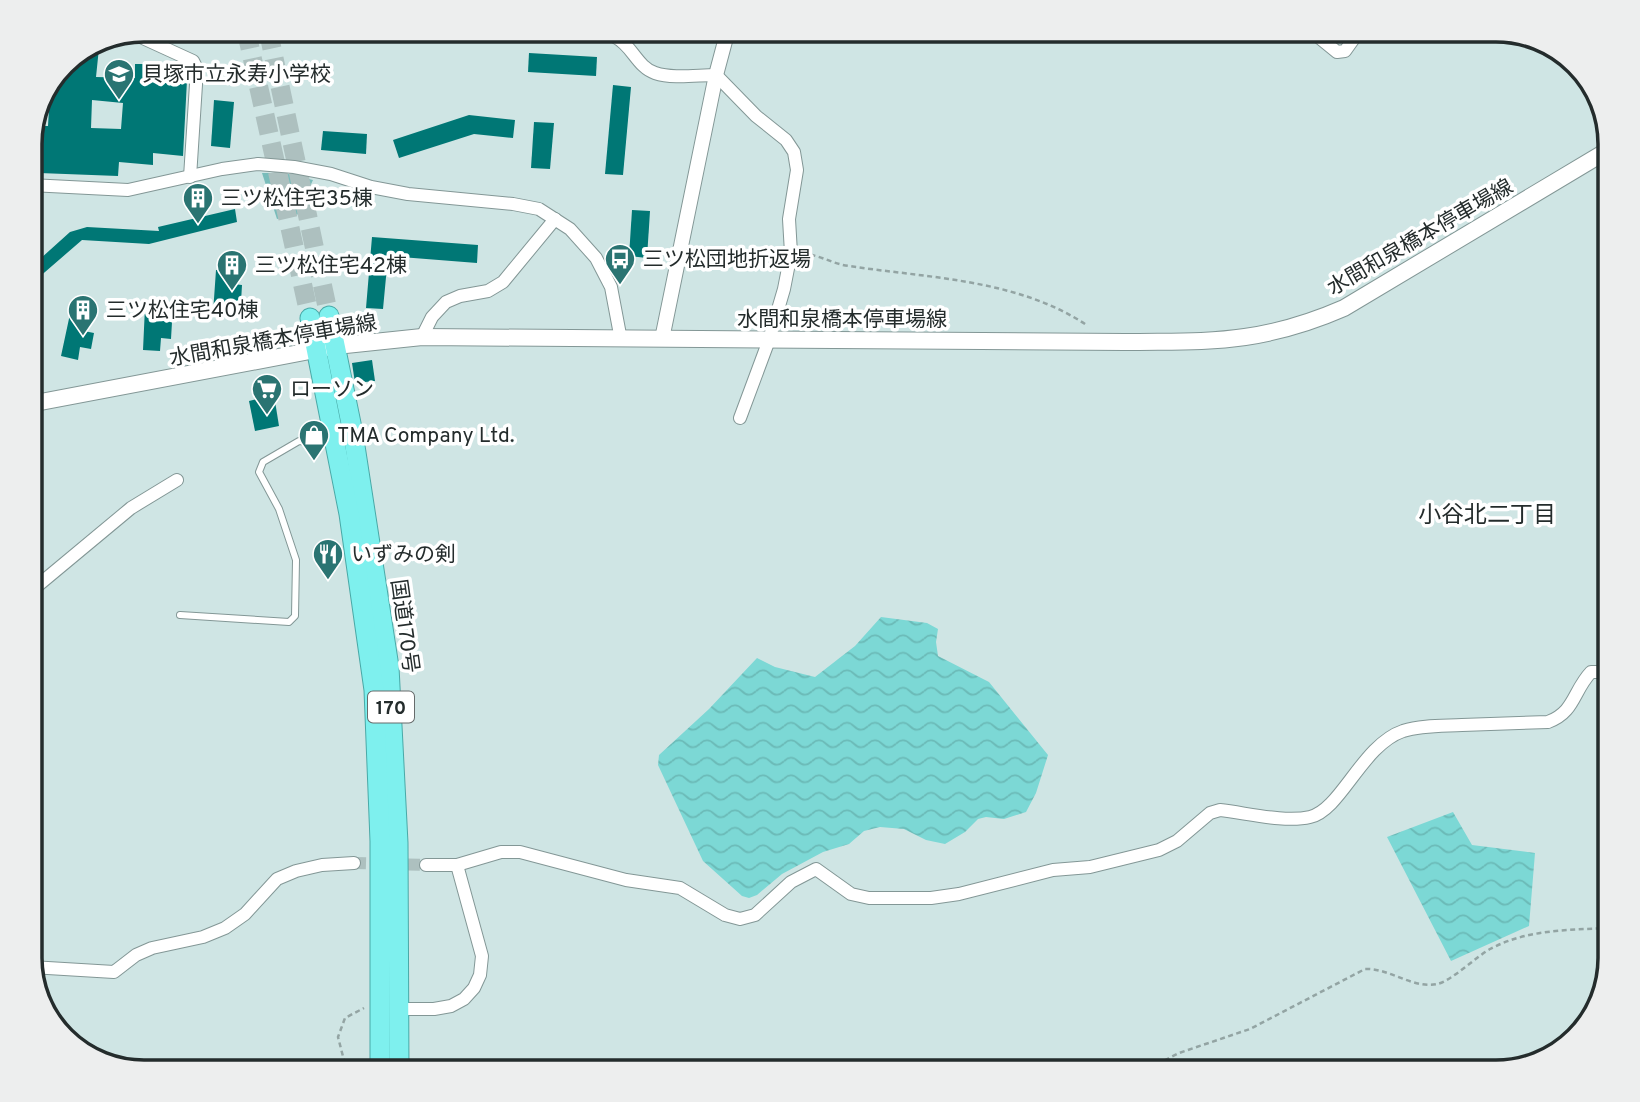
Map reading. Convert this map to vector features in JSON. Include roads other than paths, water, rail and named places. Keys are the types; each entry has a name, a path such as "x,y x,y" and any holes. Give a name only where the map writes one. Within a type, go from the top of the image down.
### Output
{"highway":[{"name":"国道170号","path":"320,317 353,433 389,667 398,843 390,1008 382,1060"},
{"name":"国道170号","path":"327,348 335,443 349,514 374,690 390,1008 397,1060"}],"main road":[{"name":"水間和泉橋本停車場線","path":"42,402 327,348 422,337 1207,341 1270,333 1344,308 1598,156"}],"street":[{"path":"151,42 193,61 198,69 190,177"},
{"path":"622,42 641,64 654,73 716,75 756,116 786,140 794,152 797,170 789,219 791,253 785,289 740,418"},
{"path":"662,339 725,42"},
{"path":"1325,42 1337,52 1345,51 1351,42"},
{"path":"42,186 128,190 222,169 258,164 331,174 371,187 408,194 539,209 570,229 596,258 611,287 621,340"},
{"path":"422,337 432,317 446,302 460,296 488,291 503,282 555,219"},
{"path":"42,582 131,508 177,480"},
{"path":"426,865 457,865 501,852 520,852 626,880 680,888 725,915 740,919 755,915 791,882 816,869 851,894 869,898 931,898 958,894 1052,870 1090,867 1158,850 1177,841 1210,813 1220,810 1297,819 1314,816 1331,804 1358,767 1383,741 1403,731 1428,726 1548,722 1559,718 1571,706 1582,681 1591,673 1598,673"},
{"path":"42,968 114,972 135,955 152,948 203,937 225,928 245,914 277,879 322,864 354,863"},
{"path":"390,1008 434,1009 451,1006 464,999 474,988 480,975 482,956 457,865"}],"lane":[{"path":"180,615 289,622 295,616 296,560 279,509 259,472 262,463 299,441 335,443"}],"water":[{"path":"881,617 927,623 938,629 938,656 989,682 1048,755 1036,793 1026,812 1004,819 978,819 965,832 945,844 926,840 904,829 880,827 864,831 849,844 823,852 782,874 757,895 749,898 742,896 703,861 658,765 659,755 709,709 757,658 775,667 815,677 855,646"},
{"path":"1453,812 1472,845 1535,853 1529,926 1451,961 1387,837"}],"tunnel":[{"path":"249,42 310,318"},
{"path":"271,42 329,316"},
{"path":"354,863 426,865"}],"place":[{"name":"貝塚市立永寿小学校","path":"119,101"},
{"name":"三ツ松住宅35棟","path":"198,225"},
{"name":"三ツ松団地折返場","path":"620,286"},
{"name":"三ツ松住宅42棟","path":"232,292"},
{"name":"三ツ松住宅40棟","path":"83,337"},
{"name":"ローソン","path":"267,416"},
{"name":"TMA Company Ltd.","path":"314,462"},
{"name":"いずみの剣","path":"328,581"}],"district":[{"name":"小谷北二丁目","path":"1487,514"}]}
